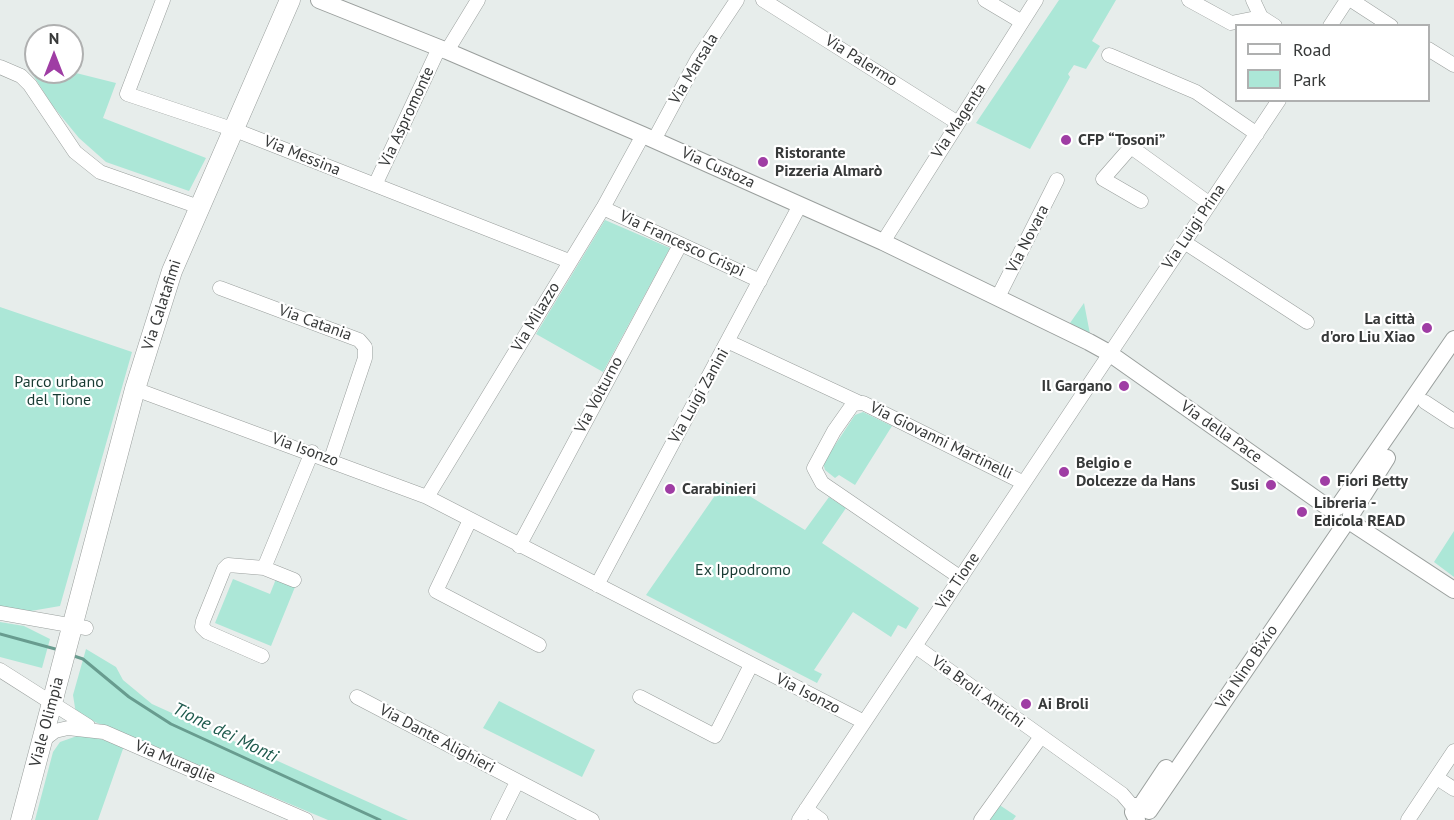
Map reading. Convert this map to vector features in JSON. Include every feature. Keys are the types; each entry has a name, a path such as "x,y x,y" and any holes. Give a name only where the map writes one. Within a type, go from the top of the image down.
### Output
{"main road":[{"name":"Via Calatafimi","path":"79,626 135,389 172,271 290,0"},
{"name":"Viale Olimpia","path":"21,820 61,669 79,626"}],"street":[{"name":"Via Messina","path":"163,0 127,94 235,130 569,261"},
{"name":"Via Custoza","path":"319,0 443,49 883,242 1109,353"},
{"name":"Via Aspromonte","path":"375,185 443,49 478,0"},
{"name":"Via Marsala","path":"648,137 737,0"},
{"name":"Via Palermo","path":"763,0 958,123"},
{"path":"985,0 1022,22"},
{"name":"Via Magenta","path":"883,242 1036,0"},
{"path":"1189,0 1231,23 1261,17"},
{"path":"1253,0 1261,17 1272,24"},
{"path":"1331,24 1349,0 1388,24"},
{"path":"1430,50 1454,65"},
{"path":"1109,55 1196,92 1257,134"},
{"path":"0,67 21,76 30,85 75,152 100,172 199,207"},
{"name":"Via Luigi Prina","path":"1109,353 1278,102"},
{"name":"Via Milazzo","path":"427,497 569,261 648,137"},
{"path":"1141,201 1103,179 1131,147 1210,204"},
{"name":"Via Novara","path":"998,297 1057,180"},
{"name":"Via Luigi Zanini","path":"597,585 729,342 800,205"},
{"name":"Via Francesco Crispi","path":"603,208 760,281"},
{"path":"1184,242 1307,322"},
{"name":"Via Volturno","path":"519,546 680,245"},
{"name":"Via Catania","path":"220,288 359,340 365,347 365,358 331,459"},
{"name":"Via Nino Bixio","path":"1141,815 1341,516 1454,339"},
{"name":"Via Giovanni Martinelli","path":"729,342 1022,482"},
{"name":"Via Tione","path":"821,820 802,815 1109,353"},
{"name":"Via della Pace","path":"1109,353 1341,516 1454,590"},
{"name":"Via Nino Bixio","path":"1341,516 1454,359"},
{"name":"Via Isonzo","path":"135,389 331,459 427,497 864,722"},
{"name":"Via Giovanni Martinelli","path":"858,402 850,408 816,460 814,468 816,475 822,483 961,578"},
{"path":"1425,402 1454,422"},
{"path":"264,568 312,452"},
{"path":"470,520 436,591 539,645"},
{"path":"262,656 207,632 202,627 224,568 234,564 264,568 294,580"},
{"path":"0,613 79,626"},
{"name":"Via Broli Antichi","path":"915,646 1040,738 1122,794 1141,815"},
{"path":"640,697 715,736 752,665"},
{"path":"0,670 77,721 104,732"},
{"name":"Via Dante Alighieri","path":"357,697 592,820"},
{"name":"Via Muraglie","path":"42,741 55,731 68,728 104,732 306,820"},
{"name":"Via Broli Antichi","path":"981,820 1040,738"},
{"path":"1408,820 1454,752"},
{"path":"1437,778 1454,789"},
{"path":"498,820 517,782"}],"green space":[{"path":"1059,0 1116,0 1092,41 1100,46 1086,69 1074,65 1068,74 1070,77 1030,149 976,123"},
{"path":"84,75 116,83 103,118 206,158 189,191 106,162 79,138 52,105 39,84 84,84"},
{"path":"605,220 670,248 603,372 536,334"},
{"path":"1084,303 1090,334 1070,323"},
{"name":"Parco urbano del Tione","path":"0,307 132,352 60,606 25,612 0,609"},
{"path":"863,412 892,426 855,485 839,475 835,478 825,470 823,463 855,415"},
{"name":"Ex Ippodromo","path":"725,481 805,530 829,497 846,508 822,543 919,608 906,629 898,625 891,637 853,612 814,670 822,674 817,683 646,595"},
{"path":"1454,531 1454,577 1434,562"},
{"path":"233,579 270,594 276,579 295,587 271,646 215,623"},
{"path":"0,622 24,626 50,639 42,668 0,657"},
{"path":"86,649 116,667 123,680 152,704 408,820 328,820 76,714 73,695"},
{"path":"499,701 595,750 582,777 483,728"},
{"path":"77,736 97,738 124,746 98,820 35,820 53,752 60,742"},
{"path":"998,804 1016,816 1013,820 987,820"}],"waterway":[{"name":"Tione dei Monti","path":"0,634 59,650"},
{"name":"Tione dei Monti","path":"71,655 83,659 129,697 171,724 380,820"}],"place":[{"name":"CFP “Tosoni”","path":"1066,140"},
{"name":"Ristorante Pizzeria Almarò","path":"763,162"},
{"name":"La città d'oro Liu Xiao","path":"1427,328"},
{"name":"Il Gargano","path":"1124,386"},
{"name":"Belgio e Dolcezze da Hans","path":"1064,472"},
{"name":"Fiori Betty","path":"1325,481"},
{"name":"Susi","path":"1271,485"},
{"name":"Carabinieri","path":"670,489"},
{"name":"Libreria - Edicola READ","path":"1302,512"},
{"name":"Ai Broli","path":"1026,704"}]}
